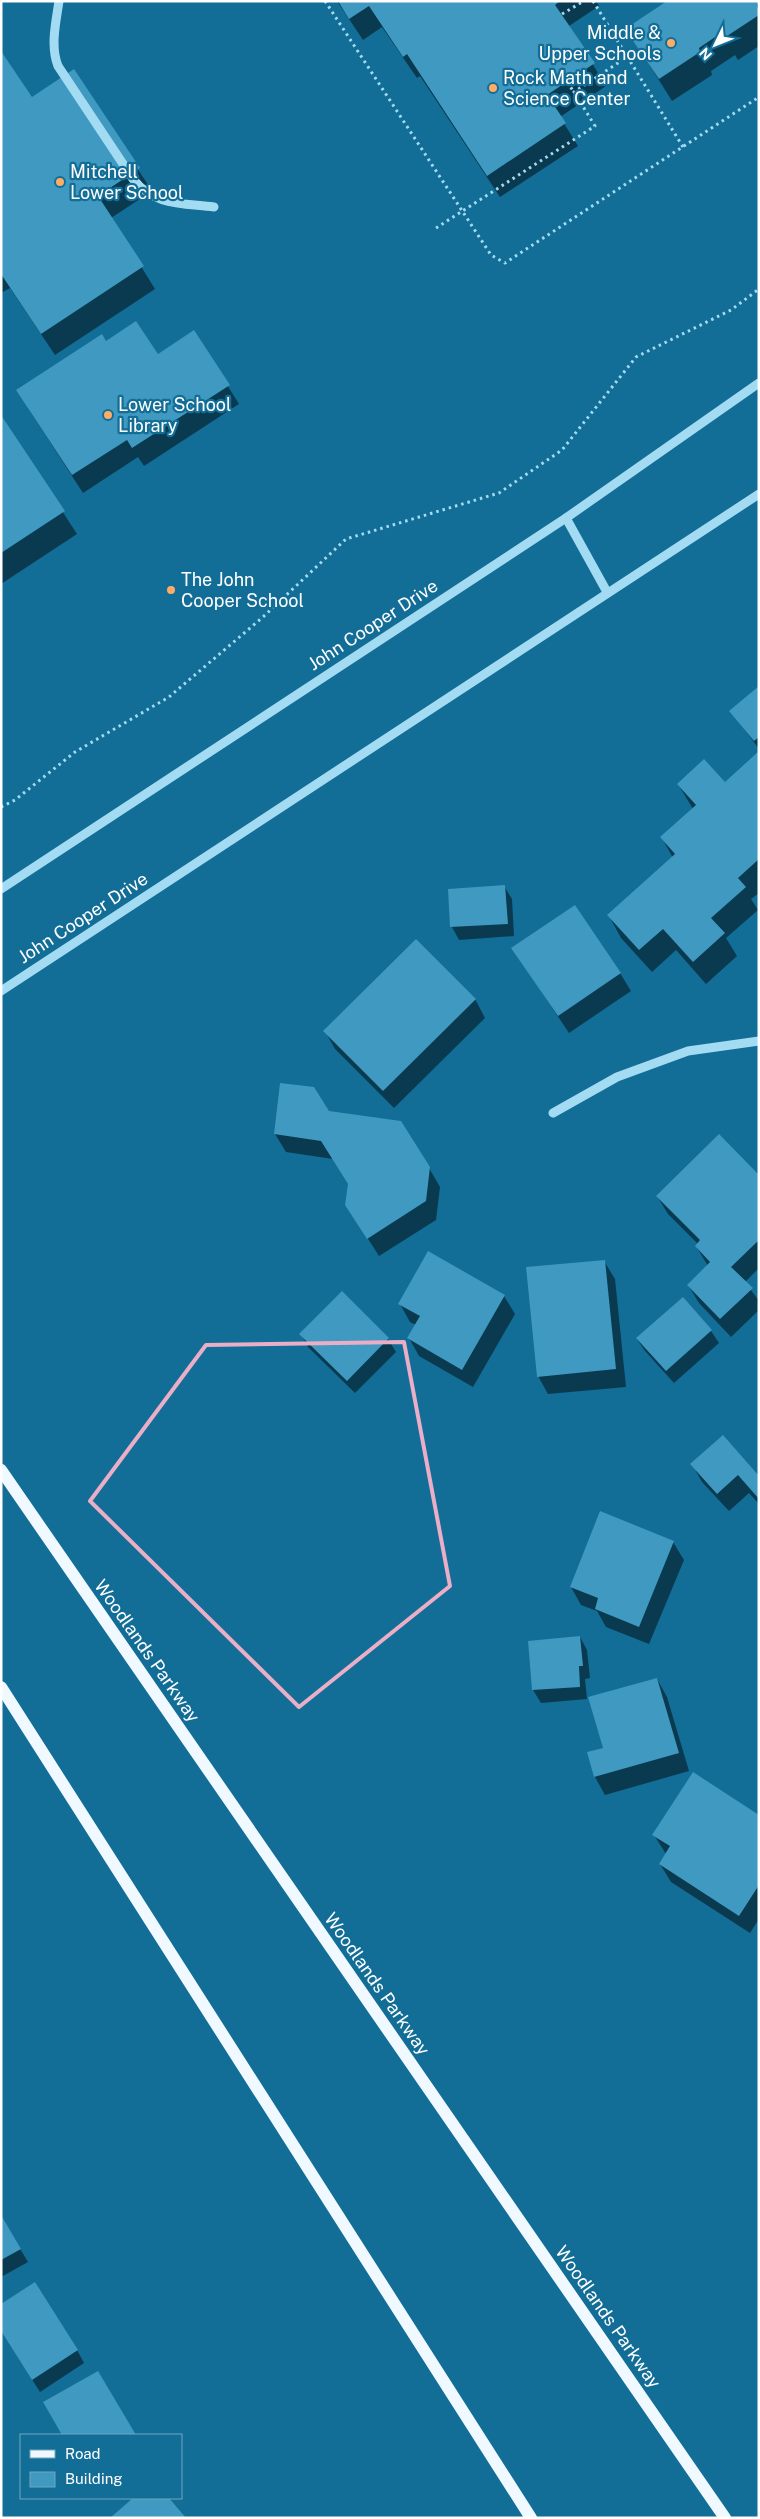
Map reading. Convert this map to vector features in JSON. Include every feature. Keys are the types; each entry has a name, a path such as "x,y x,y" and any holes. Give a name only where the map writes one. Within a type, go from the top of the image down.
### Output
{"main road":[{"name":"Woodlands Parkway","path":"1,1470 725,2518"},
{"path":"1,1687 531,2518"}],"street":[{"path":"59,1 54,42 54,55 58,66 133,179 144,192 156,199 214,207"},
{"name":"John Cooper Drive","path":"1,889 566,518 759,383"},
{"name":"John Cooper Drive","path":"1,991 759,494"},
{"path":"566,518 607,592"},
{"path":"553,1113 617,1077 688,1051 759,1041"}],"path":[{"path":"325,1 492,255 505,263 759,97"},
{"path":"562,14 584,1"},
{"path":"593,1 683,147"},
{"path":"574,92 627,57"},
{"path":"436,228 595,126 567,82"},
{"path":"1,807 15,800 75,752 169,697 263,617 346,539 499,493 562,450 636,357 731,310 759,289"}],"highlighted area":[{"path":"404,1342 450,1586 299,1707 90,1501 206,1345"}],"building":[{"name":"Rock Math and Science Center","path":"338,1 560,1 555,5 595,63 547,95 566,123 487,176 407,54 403,57 369,6 349,19"},
{"name":"Middle & Upper Schools","path":"667,1 759,1 757,5 759,15 724,38 721,33 699,48 700,52 659,79 625,29"},
{"name":"Mitchell Lower School","path":"1,51 32,97 74,69 140,168 98,196 144,266 41,334 1,274"},
{"name":"Lower School Library","path":"136,321 158,354 194,330 230,385 132,448 127,440 72,475 16,390 102,334 106,341"},
{"path":"1,415 65,511 1,553"},
{"path":"759,686 759,737 754,741 729,711"},
{"path":"759,751 759,859 738,878 746,887 711,918 725,933 693,962 663,929 639,950 607,915 675,854 660,837 696,805 677,784 704,759 725,782"},
{"path":"505,885 508,924 450,927 448,889"},
{"path":"575,905 621,973 558,1016 511,948"},
{"path":"416,939 476,999 383,1091 323,1031"},
{"path":"280,1083 314,1087 329,1111 401,1121 430,1167 426,1201 367,1239 345,1205 348,1184 321,1141 274,1134"},
{"path":"719,1134 759,1175 759,1240 731,1267 753,1288 720,1319 687,1285 710,1262 695,1246 700,1240 656,1196"},
{"path":"428,1251 505,1295 462,1370 407,1338 420,1316 398,1304"},
{"path":"605,1260 616,1369 537,1377 526,1267"},
{"path":"342,1291 389,1338 347,1381 299,1334"},
{"path":"683,1297 712,1330 666,1371 636,1338"},
{"path":"723,1435 759,1476 759,1499 738,1475 717,1494 690,1464"},
{"path":"600,1511 674,1541 639,1627 595,1609 598,1598 570,1587"},
{"path":"580,1636 583,1666 579,1666 580,1687 532,1690 528,1641"},
{"path":"657,1678 679,1753 594,1777 587,1752 603,1748 588,1697"},
{"path":"693,1772 759,1815 759,1885 739,1916 659,1864 670,1846 652,1835"},
{"path":"1,2215 21,2249 1,2260"},
{"path":"35,2282 78,2350 32,2380 1,2331 1,2304"},
{"path":"98,2371 135,2434 61,2434 43,2402"},
{"path":"132,2499 170,2499 186,2518 110,2518"}],"place":[{"name":"Middle & Upper Schools","path":"671,43"},
{"name":"Rock Math and Science Center","path":"493,88"},
{"name":"Mitchell Lower School","path":"60,182"},
{"name":"Lower School Library","path":"108,415"},
{"name":"The John Cooper School","path":"171,590"}]}
